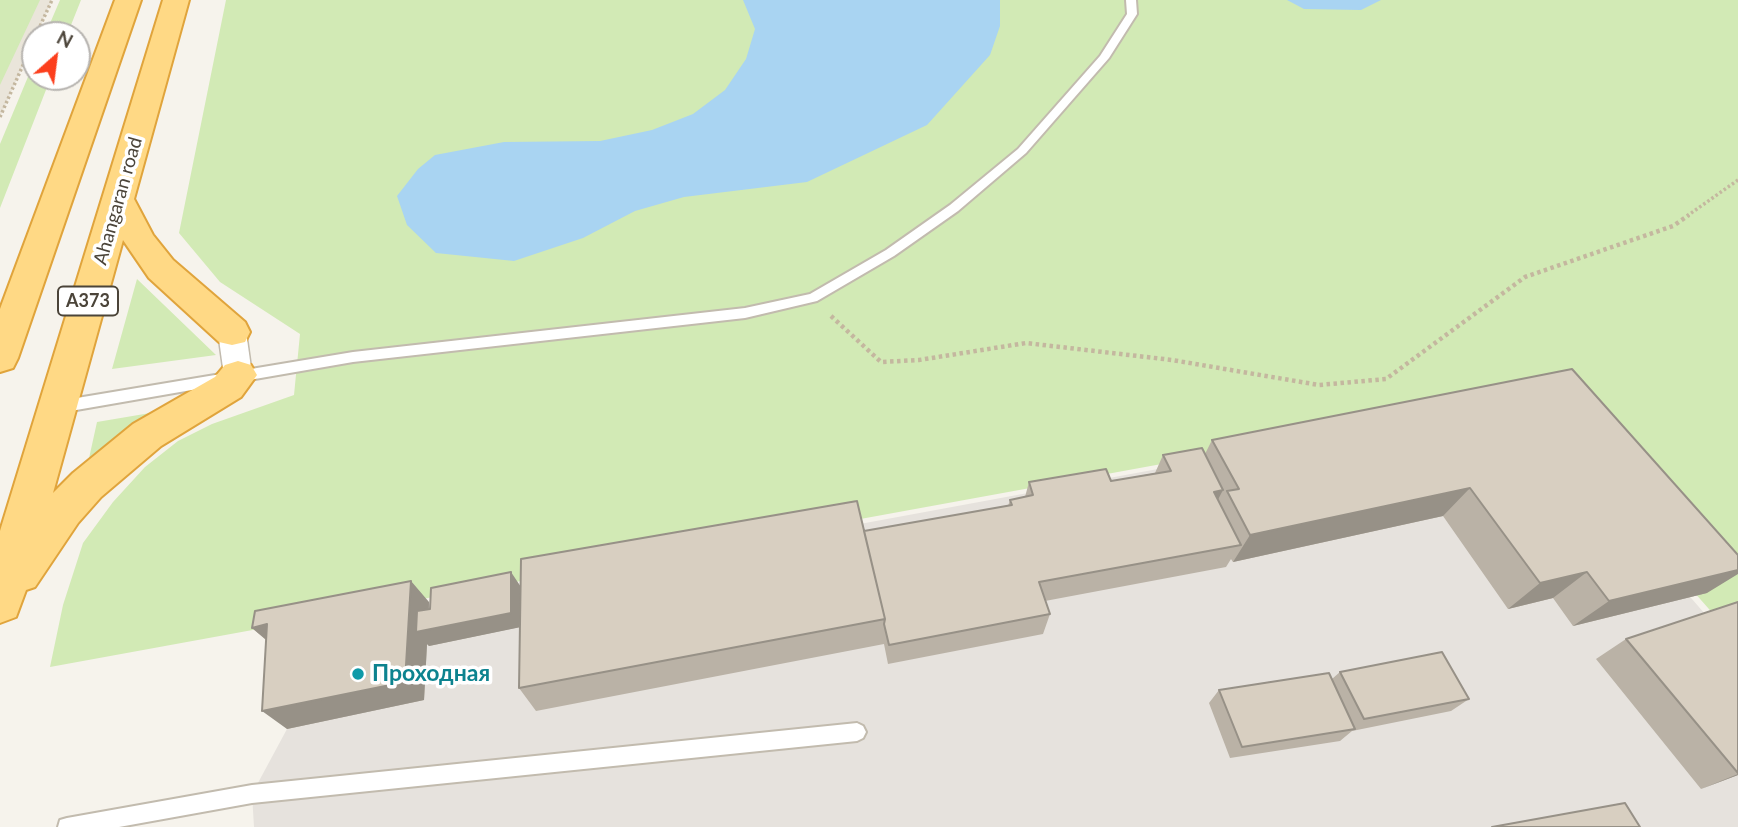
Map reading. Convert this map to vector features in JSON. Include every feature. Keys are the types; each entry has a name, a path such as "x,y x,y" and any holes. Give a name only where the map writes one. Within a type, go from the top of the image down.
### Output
{"highway":[{"path":"0,358 128,0"},
{"name":"Ahangaran road","path":"0,603 176,0"},
{"path":"118,199 139,241 161,269 232,332"},
{"path":"0,603 63,510 87,485 147,435 228,387 238,375"}],"street":[{"path":"232,332 238,375"}],"lane":[{"path":"57,408 353,357 746,313 813,298 890,253 954,208 1022,151 1104,58 1132,14 1131,0"},
{"path":"68,827 252,794 857,732"}],"path":[{"path":"43,21 52,0"},
{"path":"0,117 21,70"},
{"path":"813,298 881,362 919,360 1026,342 1172,359 1319,385 1386,379 1525,278 1674,226 1738,180"}],"shaded area":[{"path":"0,0 52,0 43,21 21,21 21,70 0,117"},
{"path":"1521,402 1738,652 1738,827 254,827 252,794 287,729 280,631"}],"green space":[{"path":"0,0 40,0 30,21 21,21 21,40 0,85"},
{"path":"60,0 81,0 73,21 51,21"},
{"path":"226,0 1738,0 1738,642 1523,398 50,667 63,605 83,543 113,502 145,467 178,441 212,424 294,395 300,334 220,282 179,233"},
{"path":"22,91 46,91 0,208 0,144"},
{"path":"137,279 216,355 112,369"},
{"path":"162,411 86,472 97,422"}],"water":[{"path":"743,0 1000,0 1000,26 990,55 927,125 807,182 684,197 635,211 583,238 514,261 436,253 407,225 397,196 418,169 435,155 504,142 600,141 652,130 693,114 725,90 746,59 755,29"},
{"path":"1287,0 1381,0 1361,10 1304,9"}],"building":[{"path":"1572,369 1738,555 1738,570 1609,601 1587,572 1540,583 1470,488 1250,535 1227,491 1239,489 1212,440"},
{"path":"1202,448 1223,490 1214,492 1241,545 1039,582 1050,614 889,645 864,531 1012,505 1010,500 1033,495 1029,482 1106,469 1111,481 1171,471 1163,455"},
{"path":"857,501 885,619 519,688 521,559"},
{"path":"511,572 511,613 416,632 417,611 430,609 431,588"},
{"name":"Проходная","path":"411,581 405,682 262,711 267,624 252,628 255,611"},
{"path":"1738,602 1738,773 1626,639"},
{"path":"1442,652 1469,699 1364,719 1340,672"},
{"path":"1329,673 1355,729 1242,747 1219,690"},
{"path":"1625,803 1640,827 1492,827"}],"place":[{"name":"Проходная","path":"358,674"}]}
